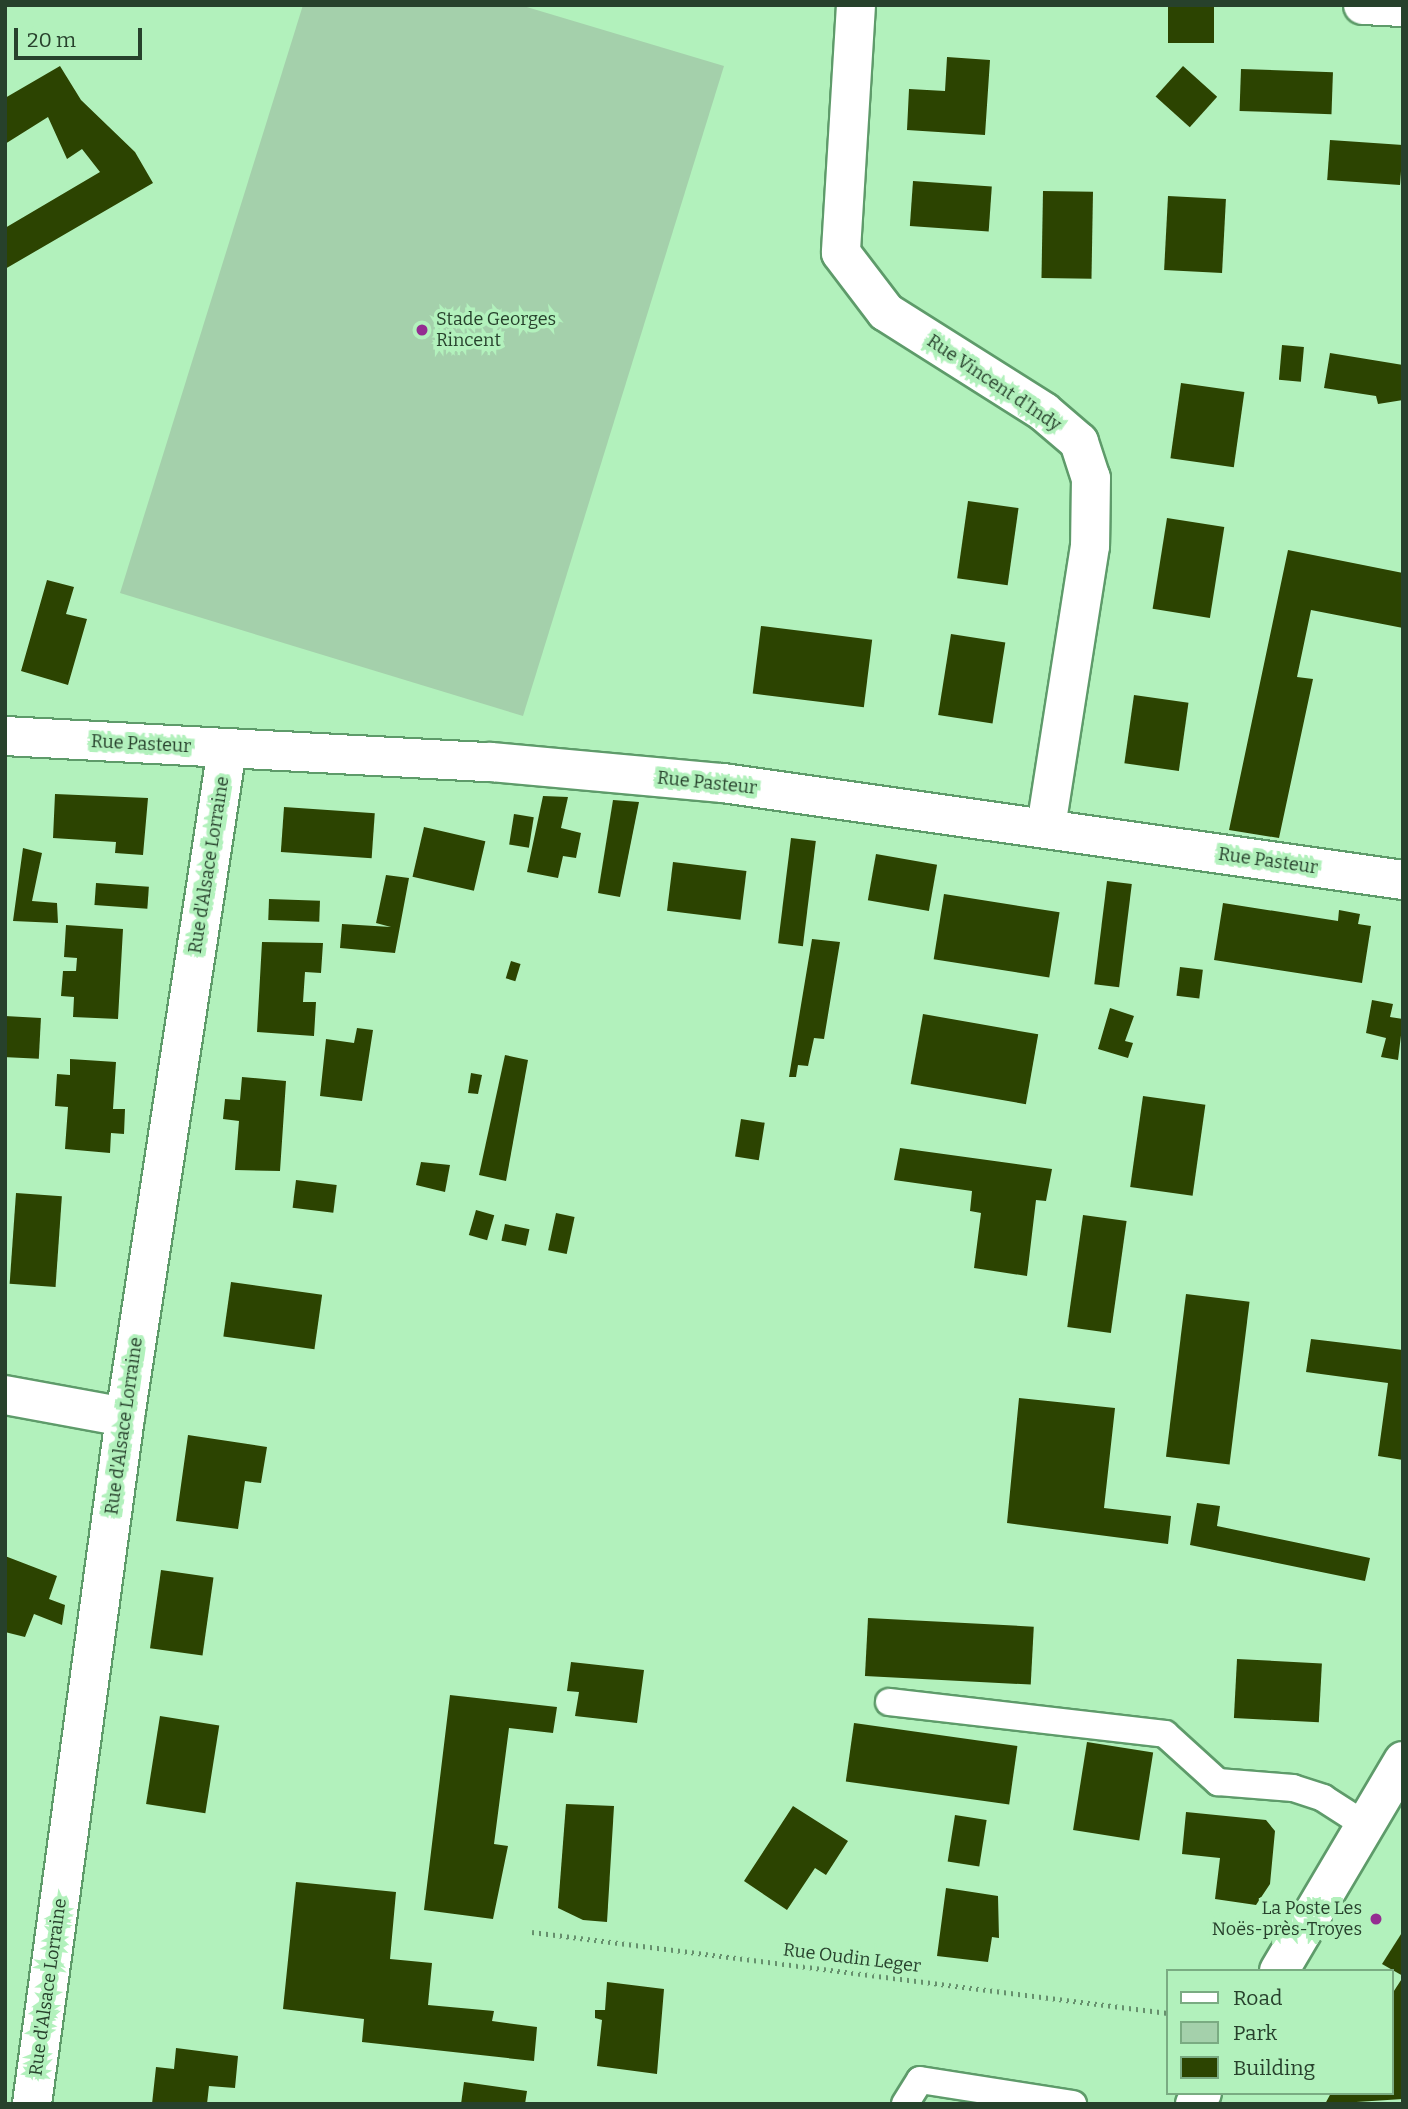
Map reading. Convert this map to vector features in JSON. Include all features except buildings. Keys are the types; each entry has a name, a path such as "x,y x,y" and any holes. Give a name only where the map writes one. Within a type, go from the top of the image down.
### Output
{"street":[{"name":"Rue Vincent d'Indy","path":"856,5 841,253 887,312 1045,412 1079,442 1091,478 1090,546 1046,828"},
{"path":"1363,5 1403,7"},
{"name":"Rue Pasteur","path":"5,736 491,762 723,783 1403,880"},
{"name":"Rue d'Alsace Lorraine","path":"32,2104 125,1417 227,749"},
{"path":"5,1395 125,1417"},
{"path":"1280,1969 1402,1763"}],"lane":[{"path":"889,1702 1166,1734 1218,1782 1293,1788 1323,1798 1365,1825"},
{"path":"905,2104 920,2080 1073,2104"}],"path":[{"name":"Rue Oudin Leger","path":"532,1932 1166,2012"}],"green space":[{"name":"Stade Georges Rincent","path":"303,5 520,5 724,66 523,716 120,593"}],"place":[{"name":"Stade Georges Rincent","path":"422,330"},
{"name":"La Poste Les Noës-près-Troyes","path":"1376,1919"}]}
